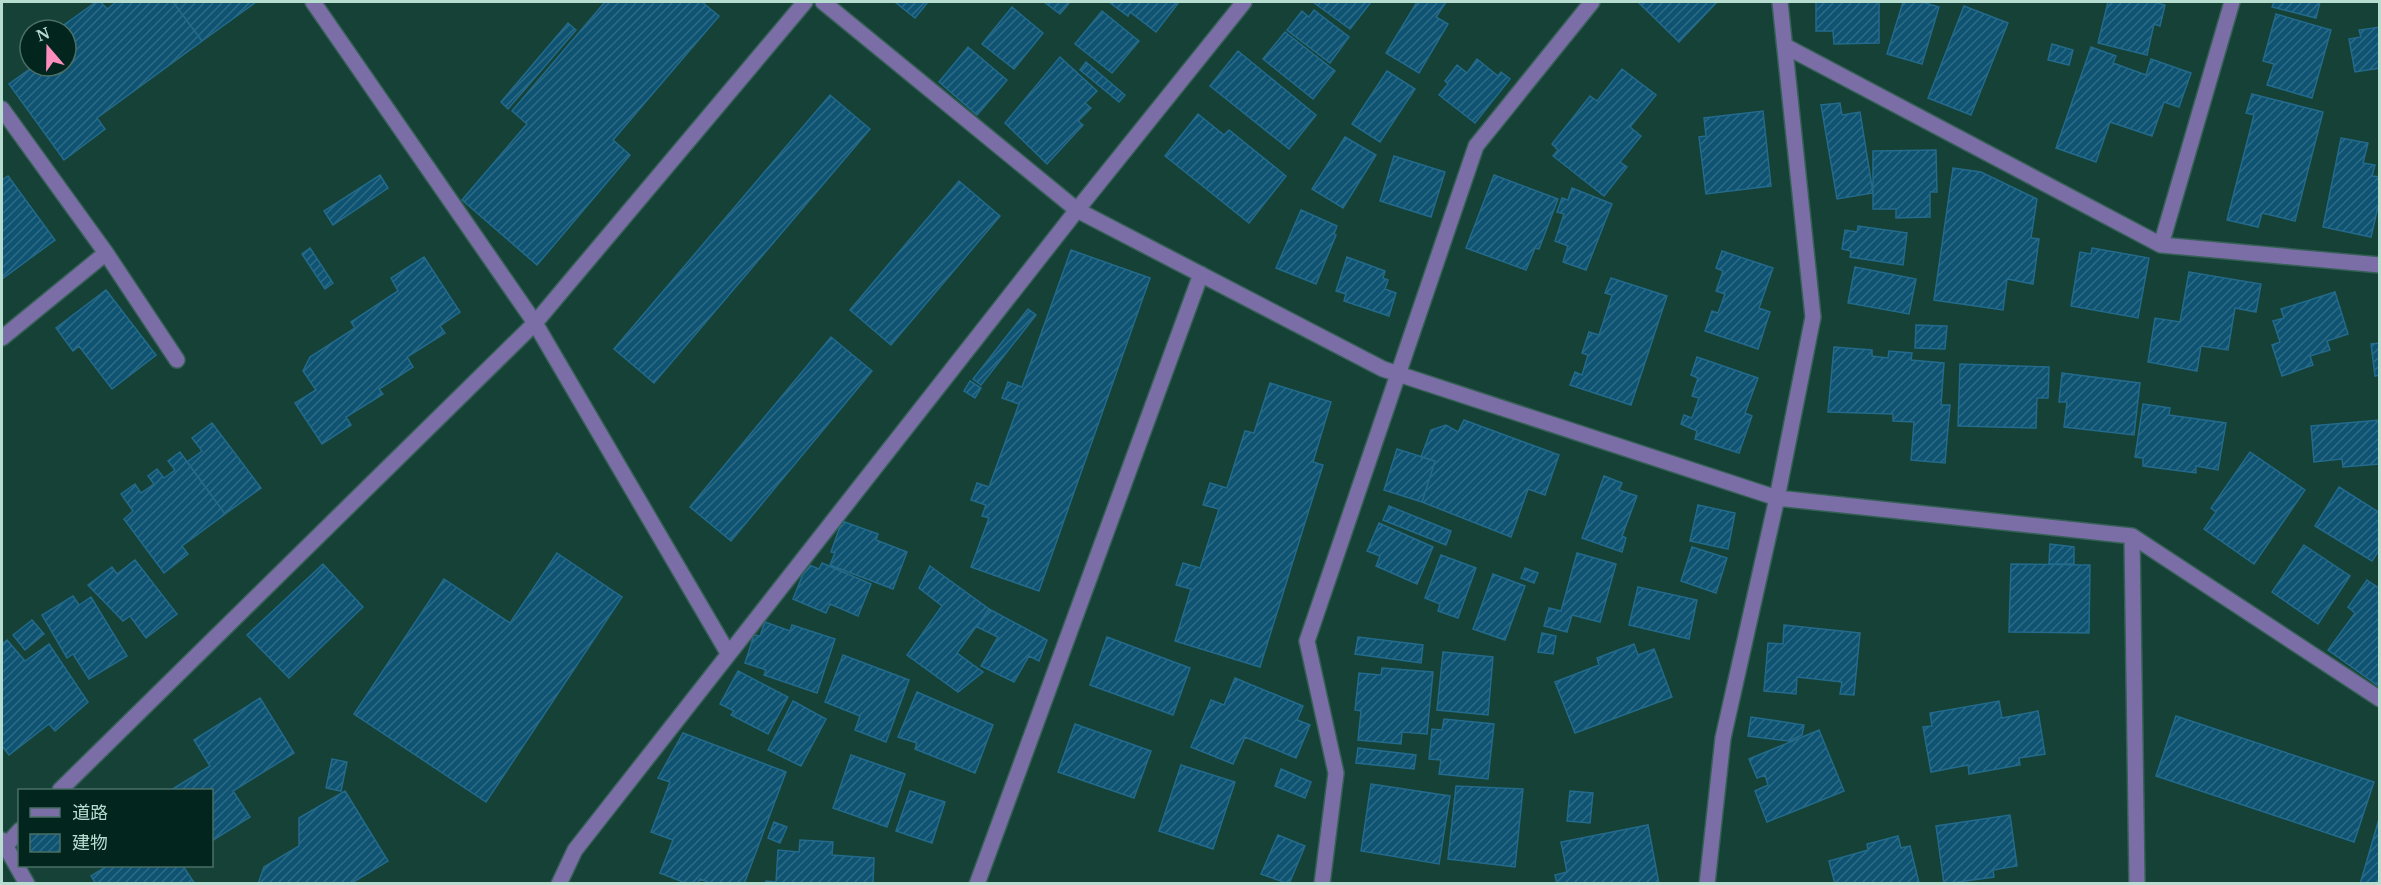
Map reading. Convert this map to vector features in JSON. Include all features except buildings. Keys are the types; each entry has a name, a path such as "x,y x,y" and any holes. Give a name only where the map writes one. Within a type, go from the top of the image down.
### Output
{"street":[{"path":"314,2 536,324 728,653"},
{"path":"61,789 536,324 805,2"},
{"path":"823,2 1077,210 1383,369 1777,498 2132,536 2379,699"},
{"path":"559,884 575,850 1077,210 1244,2"},
{"path":"1322,884 1336,773 1307,641 1476,146 1592,2"},
{"path":"1707,884 1723,738 1777,498 1813,316 1780,2"},
{"path":"2161,244 2232,2"},
{"path":"1785,46 2161,244 2379,265"},
{"path":"2,109 106,253 177,360"},
{"path":"2,338 106,253"},
{"path":"976,884 1201,274"},
{"path":"2132,536 2138,884"},
{"path":"18,832 2,845 27,884"}]}
